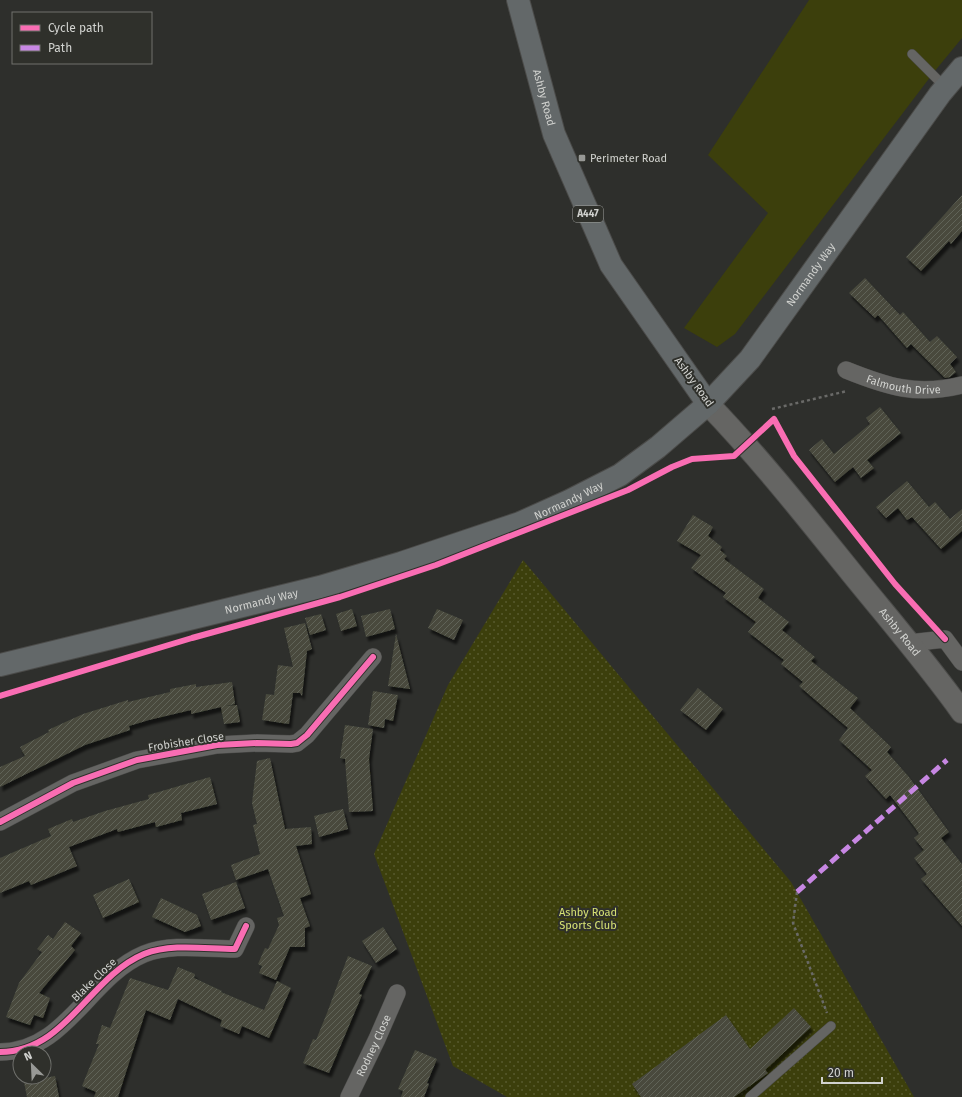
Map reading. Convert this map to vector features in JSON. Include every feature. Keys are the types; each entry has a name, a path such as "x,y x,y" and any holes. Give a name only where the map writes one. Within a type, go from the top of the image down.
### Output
{"main road":[{"name":"Ashby Road","path":"518,0 554,134 611,265 708,404 751,450 909,643 962,712"},
{"name":"Normandy Way","path":"0,665 320,587 401,563 520,522 569,501 620,475 658,447 708,404 750,360 962,68"}],"street":[{"name":"Falmouth Drive","path":"846,370 883,385 914,391 949,388 962,385"},
{"path":"909,643 945,639 962,662"},
{"name":"Frobisher Close","path":"0,822 73,783 137,760 217,745 297,743 307,735 373,657"},
{"name":"Blake Close","path":"0,1052 21,1050 35,1045 52,1035 99,987 128,963 145,954 165,949 235,949 246,926"},
{"name":"Rodney Close","path":"349,1097 397,993"}],"lane":[{"path":"912,54 946,88"},
{"path":"750,1097 831,1026"}],"path":[{"path":"772,409 839,393 883,385"},
{"path":"797,892 793,923 831,1026"}],"green space":[{"path":"809,0 962,0 962,38 934,72 735,334 717,347 684,328 768,213 708,155"},
{"name":"Ashby Road Sports Club","path":"523,560 791,882 914,1097 507,1097 453,1066 374,854 448,685"}],"building":[{"path":"962,195 962,231 951,244 949,241 921,271 906,257"},
{"path":"865,278 900,315 903,312 930,342 937,336 957,357 950,364 956,372 950,377 945,378 911,344 907,348 878,315 875,318 849,293"},
{"path":"880,407 901,433 867,460 874,468 861,478 853,467 835,482 809,450 822,439 834,454 870,424 866,418"},
{"path":"907,481 929,507 935,502 950,519 962,509 962,531 941,549 912,517 907,520 898,508 886,518 876,507"},
{"path":"693,515 713,527 708,536 722,547 720,550 727,556 724,559 764,589 758,598 789,622 782,630 815,657 811,661 858,698 850,708 891,747 887,752 909,777 949,832 941,838 962,864 962,926 921,879 927,874 914,858 924,850 914,838 919,834 916,829 890,795 886,799 865,776 872,770 839,740 848,728 799,686 803,682 781,664 784,660 748,632 756,622 723,597 726,593 691,568 701,555 677,541"},
{"path":"352,609 357,626 341,631 336,614"},
{"path":"390,609 395,629 366,637 361,616"},
{"path":"437,609 463,620 454,640 428,628"},
{"path":"321,614 326,630 310,635 305,618"},
{"path":"305,623 312,649 307,651 302,696 300,693 293,693 289,724 262,720 266,694 274,695 278,665 293,667 284,628"},
{"path":"396,634 410,689 388,686"},
{"path":"232,682 235,704 226,706 237,705 240,722 224,724 221,707 191,714 191,710 149,720 129,726 130,730 85,745 0,787 0,767 25,756 20,747 49,732 48,730 83,714 128,700 128,702 170,692 170,689 196,684 196,687"},
{"path":"698,688 723,709 706,730 680,710"},
{"path":"373,691 398,695 393,721 385,719 384,728 368,725"},
{"path":"345,725 373,729 369,759 373,811 349,812 345,759 340,758"},
{"path":"270,758 285,829 311,827 312,844 296,846 311,894 300,898 310,926 305,928 305,947 290,947 276,980 259,973 262,966 258,964 265,948 268,949 279,925 277,918 284,916 268,869 236,880 231,865 260,854 253,825 257,824 252,803 257,761"},
{"path":"210,777 217,804 181,813 182,820 156,827 155,822 118,832 117,829 69,847 77,866 31,885 29,881 0,893 0,858 51,836 48,829 72,819 73,822 105,811 149,799 148,795"},
{"path":"343,809 348,829 319,837 314,816"},
{"path":"129,879 139,902 103,918 93,895"},
{"path":"236,882 245,908 211,920 202,894"},
{"path":"161,898 197,915 201,926 185,932 152,917"},
{"path":"65,922 81,933 71,946 75,950 39,993 50,998 43,1018 34,1015 30,1025 6,1017 19,983 42,952 37,949 48,935 53,939"},
{"path":"383,927 397,949 376,963 362,941"},
{"path":"348,956 372,966 359,994 362,995 329,1073 303,1063 313,1039 316,1040"},
{"path":"178,967 195,974 194,978 222,991 221,992 264,1010 277,981 291,988 269,1038 242,1026 239,1034 220,1026 222,1020 178,999 170,1020 146,1010 118,1097 94,1097 96,1092 82,1086 99,1044 96,1044 102,1025 110,1028 130,978 168,990"},
{"path":"794,1008 811,1027 765,1070 768,1073 734,1097 641,1097 632,1084 726,1015 750,1049"},
{"path":"415,1050 437,1059 427,1083 429,1084 424,1097 401,1097 403,1091 398,1089"},
{"path":"55,1076 59,1097 27,1097 25,1085 52,1085 52,1077"}],"marked path":[{"path":"797,892 947,760"}],"cycle path":[{"path":"0,696 192,638 340,597 436,565 628,490 672,467 692,459 734,456 774,419 794,456 895,584 945,639"},
{"path":"0,822 73,783 137,760 217,745 297,743 307,735 373,657"},
{"path":"0,1052 23,1049 43,1040 76,1012 108,979 125,965 144,954 166,949 189,947 235,949 246,926"}],"place":[{"name":"Perimeter Road","path":"582,158"}]}
